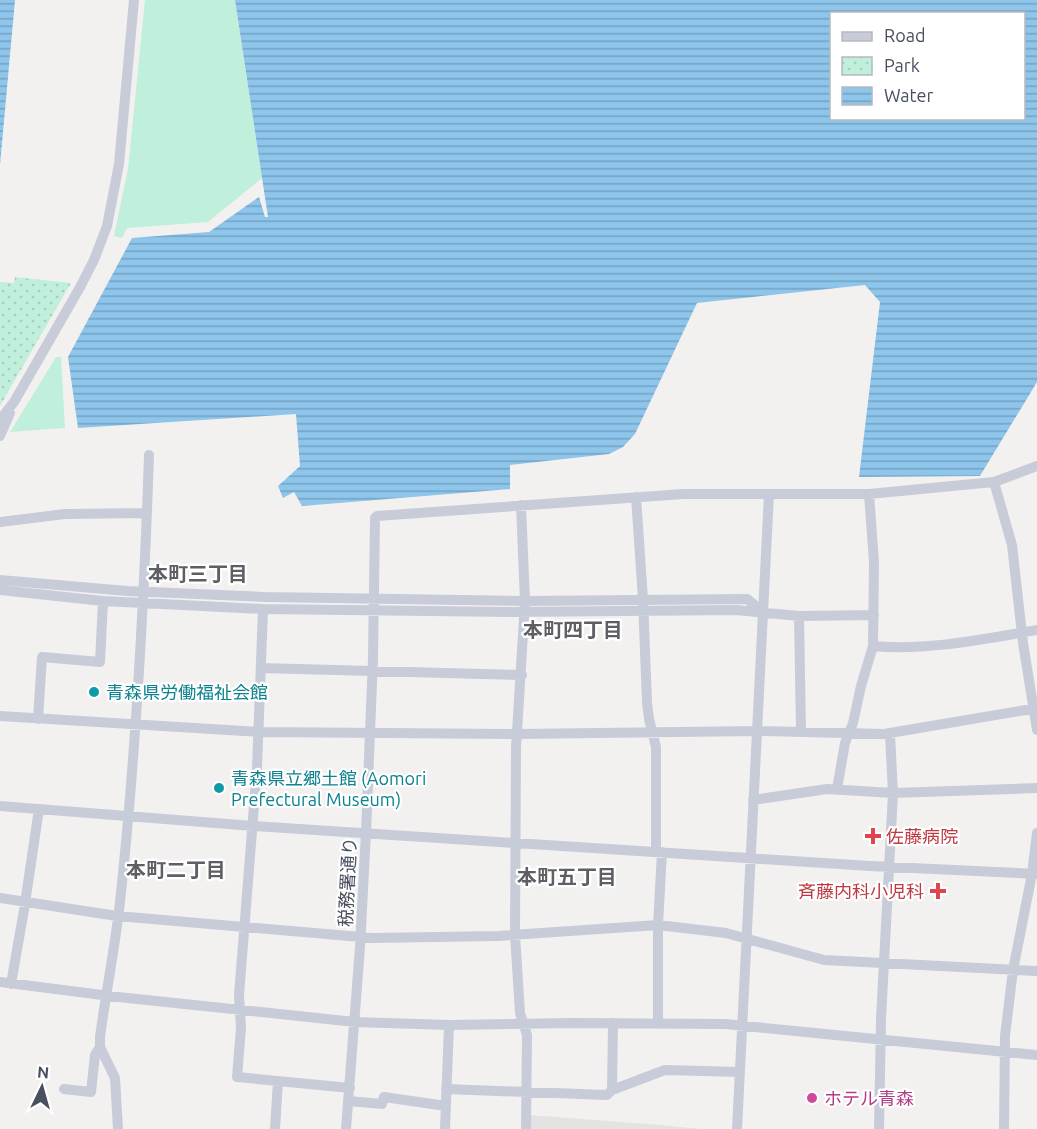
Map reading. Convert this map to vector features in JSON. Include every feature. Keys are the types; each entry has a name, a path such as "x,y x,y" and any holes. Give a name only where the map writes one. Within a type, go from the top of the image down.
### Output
{"street":[{"path":"0,436 14,402 86,276 107,226 119,164 134,0"},
{"path":"0,420 14,402"},
{"path":"118,1129 116,1078 100,1047 100,1037 128,817 143,597 149,455"},
{"path":"526,1129 527,1035 520,1013 515,935 518,734 525,607 521,505 729,493 868,494 994,482 1037,466"},
{"path":"994,482 1012,545 1022,633 1036,708 1037,730"},
{"path":"737,1129 769,494"},
{"path":"837,789 845,743 873,646 874,562 868,494"},
{"path":"636,497 647,703 656,747 659,851 658,1023"},
{"name":"税務署通り","path":"346,1129 361,938 366,833 374,605 373,521 377,516 521,505"},
{"path":"0,522 65,514 147,513"},
{"path":"0,580 263,609 374,605"},
{"path":"0,590 103,601 143,597 374,605 525,607 643,605 747,599 762,611 774,615 874,615"},
{"path":"38,719 42,657 100,662 103,601"},
{"path":"263,609 259,732 239,995 241,1028 237,1077 350,1088"},
{"path":"799,616 801,732"},
{"path":"873,646 902,648 930,646 1037,630"},
{"path":"261,668 522,675"},
{"path":"0,716 259,732 518,734 757,731 890,734 1036,708"},
{"path":"879,1129 888,867 893,793 890,734"},
{"path":"753,801 816,790 837,789 893,793 1037,788"},
{"path":"0,806 253,826 888,867 1035,874"},
{"path":"39,809 26,903 5,983 355,1022 448,1025 613,1023 743,1025 1037,1055"},
{"path":"1004,1129 1004,1052 1013,970 1035,874 1037,833"},
{"path":"0,898 117,916 361,938 515,935 658,925 726,933 811,957 885,964 1037,971"},
{"path":"612,1090 613,1023"},
{"path":"445,1129 448,1025"},
{"path":"64,1089 91,1092 95,1055 100,1047"},
{"path":"446,1089 607,1095 612,1090 665,1070 740,1072"},
{"path":"274,1129 278,1081"},
{"path":"348,1101 382,1104 384,1097 446,1106"}],"shaded area":[{"path":"530,1115 661,1125 701,1129 530,1129"}],"green space":[{"path":"145,0 235,0 262,178 208,222 127,228 122,238 114,236 128,169"},
{"path":"15,277 71,283 0,406 0,282 14,283"},
{"path":"56,357 61,357 65,428 10,432"}],"water":[{"path":"0,0 15,0 0,165"},
{"path":"235,0 1037,0 1037,382 980,476 859,477 880,302 865,285 697,303 635,434 623,447 609,454 510,465 510,489 302,506 294,492 283,498 278,486 300,466 296,414 78,428 68,357 132,238 209,232 259,197 265,217 268,217"}],"place":[{"name":"青森県労働福祉会館","path":"94,692"},
{"name":"青森県立郷土館 (Aomori Prefectural Museum)","path":"219,788"},
{"name":"佐藤病院","path":"873,836"},
{"name":"斉藤内科小児科","path":"938,891"},
{"name":"ホテル青森","path":"812,1098"}],"district":[{"name":"本町三丁目","path":"198,573"},
{"name":"本町四丁目","path":"573,629"},
{"name":"本町二丁目","path":"176,869"},
{"name":"本町五丁目","path":"567,876"}]}
